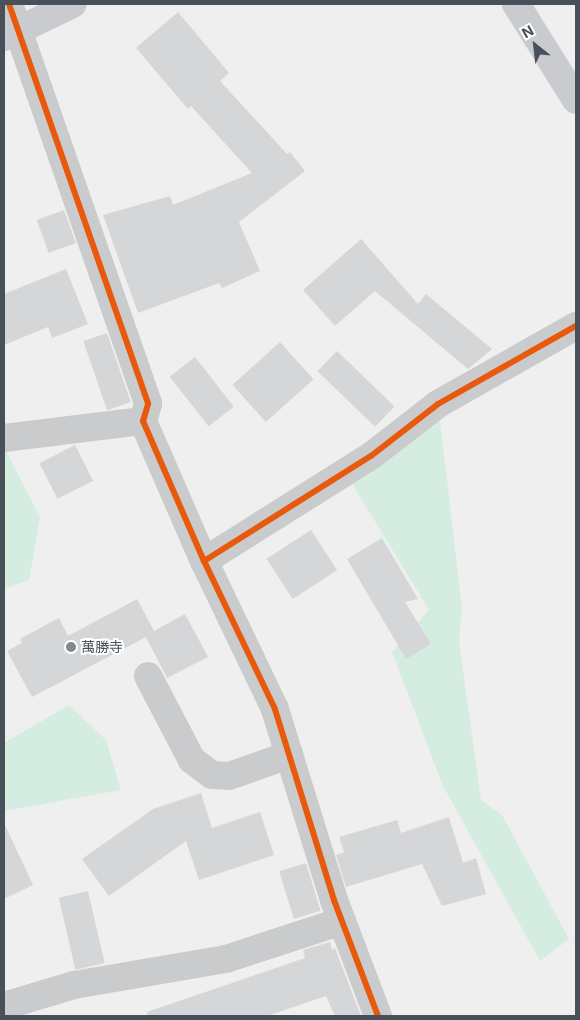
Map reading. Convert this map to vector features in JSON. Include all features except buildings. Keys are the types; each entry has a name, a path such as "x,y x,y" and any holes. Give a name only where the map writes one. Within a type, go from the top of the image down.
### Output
{"street":[{"path":"9,4 11,34 148,404 143,421 204,560 275,709 342,921 378,1016"},
{"path":"11,34 73,4"},
{"path":"516,4 576,100"},
{"path":"204,560 371,456 438,404 576,326"},
{"path":"4,438 143,421"},
{"path":"148,676 192,760 212,775 230,776 289,755"},
{"path":"4,1006 74,985 226,959 342,921"}],"green space":[{"path":"438,404 462,608 459,641 481,800 502,815 569,939 540,961 443,786 392,652 429,610 345,472"},
{"path":"4,447 40,517 29,580 4,589"},
{"path":"69,705 106,740 121,790 4,811 4,743"}],"cycle path":[{"path":"9,4 148,404 143,421 204,561"},
{"path":"378,1016 334,900 275,709 204,561 371,456 438,404 576,326"}],"place":[{"name":"萬勝寺","path":"71,647"}]}
